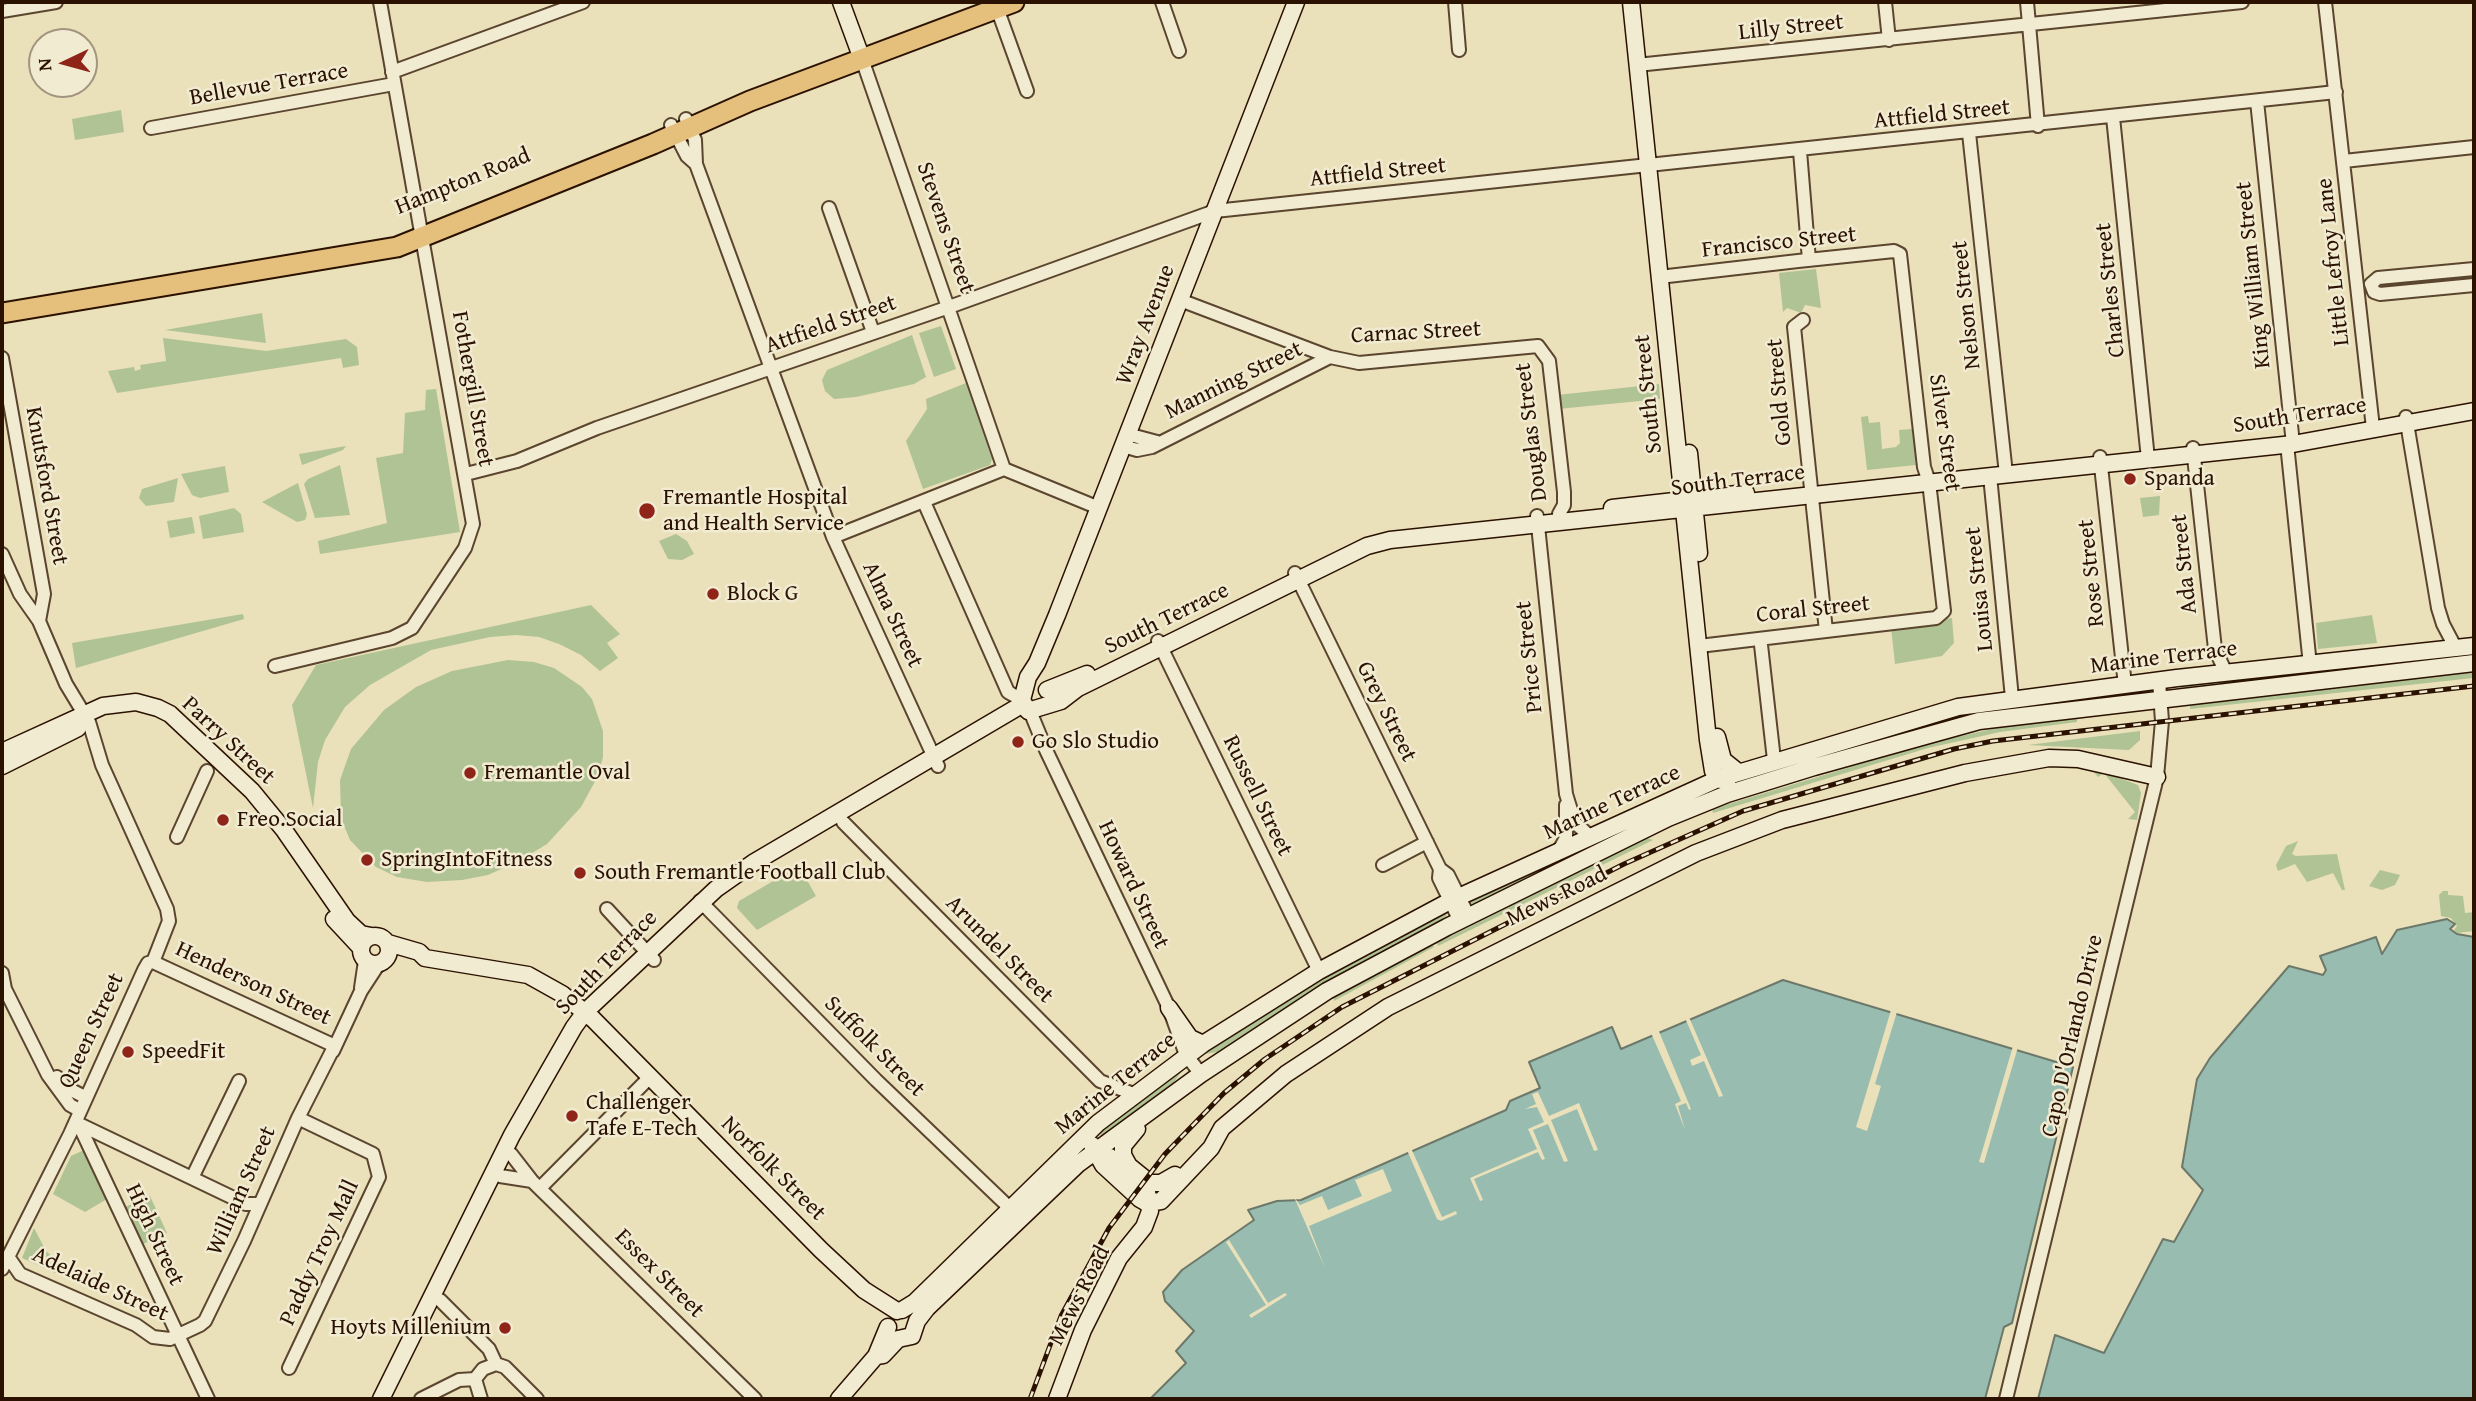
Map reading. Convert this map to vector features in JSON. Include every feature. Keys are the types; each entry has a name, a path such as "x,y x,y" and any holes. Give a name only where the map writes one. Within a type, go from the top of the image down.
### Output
{"main road":[{"name":"Hampton Road","path":"5,313 359,255 422,233 680,126 861,55 1005,5"}],"street":[{"path":"2,11 56,2"},
{"name":"Fothergill Street","path":"275,666 392,638 412,628 433,600 471,536 473,524 380,2"},
{"name":"Bellevue Terrace","path":"151,128 393,78 583,2"},
{"name":"Stevens Street","path":"841,2 1004,469"},
{"path":"1162,2 1179,51"},
{"name":"Wray Avenue","path":"1028,705 1032,668 1037,663 1099,508 1296,2"},
{"path":"1455,2 1459,50"},
{"name":"South Street","path":"1631,2 1642,64"},
{"name":"South Street","path":"1640,2 1642,64 1689,504"},
{"path":"1885,2 1889,40"},
{"path":"2027,2 2038,125"},
{"name":"Lilly Street","path":"1642,64 2242,2"},
{"name":"Little Lefroy Lane","path":"2325,2 2372,426"},
{"path":"1005,5 1027,91"},
{"name":"Attfield Street","path":"466,474 517,461 597,428 949,307 1215,211 2336,92"},
{"name":"King William Street","path":"2257,102 2310,665"},
{"name":"Charles Street","path":"2113,117 2148,456"},
{"name":"Alma Street","path":"680,126 697,152 696,164 833,537 936,762"},
{"name":"Nelson Street","path":"1969,132 2001,472"},
{"path":"2344,161 2474,147"},
{"path":"1800,151 1810,260"},
{"name":"South Street","path":"1652,165 1668,276 1713,771 1718,779"},
{"path":"830,208 873,332"},
{"name":"Francisco Street","path":"1668,276 1894,251"},
{"name":"Silver Street","path":"1894,251 1900,254 1903,264 1944,609 1942,616 1933,618"},
{"path":"2474,269 2378,278 2371,286 2374,292 2380,294 2474,285"},
{"name":"Carnac Street","path":"1180,299 1330,356 1359,363 1538,346"},
{"name":"Gold Street","path":"1803,320 1794,327 1826,631"},
{"name":"Douglas Street","path":"1538,346 1549,361 1564,492 1564,505 1559,514"},
{"name":"Manning Street","path":"1125,440 1145,449 1330,356"},
{"name":"Knutsford Street","path":"2,358 44,594 39,621"},
{"name":"South Terrace","path":"1028,705 1297,576 1378,542 1537,520 2291,442 2474,405"},
{"name":"South Terrace","path":"2406,420 2474,411"},
{"path":"2406,420 2438,608 2454,645 2451,648"},
{"name":"Ada Street","path":"2194,451 2215,649 2226,673"},
{"name":"Rose Street","path":"2101,460 2125,685"},
{"path":"833,537 1004,469 1099,508"},
{"name":"Louisa Street","path":"2001,472 2012,698"},
{"name":"Howard Street","path":"924,502 1008,692 1028,705 1045,750 1168,1008 1186,1055 1201,1074"},
{"name":"South Terrace","path":"1537,520 1559,514 1689,504"},
{"name":"Price Street","path":"1537,520 1566,794 1566,838 1556,854"},
{"path":"2,554 20,594 39,621 66,684 84,738 101,761"},
{"name":"Grey Street","path":"1297,576 1440,869 1439,878 1455,899 1464,919"},
{"name":"Coral Street","path":"1703,645 1933,618"},
{"name":"South Terrace","path":"380,1399 512,1135 574,1027 589,1016 703,904 753,863 936,762 1017,722 1028,705 1029,688 1044,687 1160,644"},
{"name":"Russell Street","path":"1160,644 1319,971"},
{"path":"1761,645 1774,760"},
{"name":"Marine Terrace","path":"1718,779 1774,760 1955,708 2012,698 2474,646"},
{"path":"1028,705 1047,700 1037,663"},
{"name":"Marine Terrace","path":"839,1399 876,1356 895,1322 1050,1166 1098,1124 1186,1055 1319,971 1455,899 1591,837 1702,795 1979,721 2474,663"},
{"path":"2310,665 2313,670 2326,675 2373,671 2388,674"},
{"name":"Capo D'Orlando Drive","path":"2006,1399 2157,777 2161,758 2159,681"},
{"name":"Parry Street","path":"2,751 107,713 126,710 148,713 168,722 281,841 347,936 372,954"},
{"path":"80,722 101,761"},
{"name":"Parry Street","path":"2,766 80,722"},
{"path":"1712,738 1723,760 1738,772"},
{"path":"1702,795 1712,738"},
{"name":"Mews Road","path":"1057,1399 1083,1330 1146,1205 1168,1196 1211,1148 1216,1136 1286,1074 1388,1007 1715,845 1782,820 1965,773 2049,758 2078,759 2157,777"},
{"name":"Queen Street","path":"4,1261 70,1134 78,1125 79,1110 148,962 153,962 169,921 167,909 151,870 101,761"},
{"name":"South Terrace","path":"703,904 843,822 936,762"},
{"path":"1702,795 1718,779 1743,784 1790,770 1814,767"},
{"path":"177,837 207,771"},
{"name":"Price Street","path":"1566,794 1575,823 1591,837"},
{"name":"Marine Terrace","path":"895,1322 912,1336 917,1321 1078,1164 1098,1153 1153,1107 1327,991 1702,795"},
{"name":"Arundel Street","path":"843,822 1100,1081 1136,1095"},
{"path":"1383,865 1427,842"},
{"name":"Suffolk Street","path":"703,904 876,1080 1021,1218"},
{"path":"607,909 651,956"},
{"path":"372,954 383,938 388,943 419,952 425,958"},
{"path":"372,954 425,958 527,975 562,994 589,1016"},
{"name":"William Street","path":"178,1335 205,1321 298,1118 334,1049 360,991 372,954"},
{"name":"Henderson Street","path":"153,962 334,1049"},
{"path":"3,977 13,986 57,1077 65,1087 85,1097"},
{"path":"3,977 15,1009 48,1075 70,1105 79,1110"},
{"path":"1168,1008 1190,1038 1203,1044"},
{"name":"South Terrace","path":"391,1399 511,1154 589,1016"},
{"name":"Norfolk Street","path":"589,1016 895,1322"},
{"name":"William Street","path":"320,1128 307,1114 329,1067 334,1049"},
{"path":"500,1176 537,1184 650,1077"},
{"path":"192,1178 239,1081"},
{"path":"1135,1172 1125,1159 1123,1146 1153,1107"},
{"name":"Paddy Troy Mall","path":"289,1368 379,1177 373,1154 298,1118"},
{"path":"1098,1124 1098,1153 1146,1205 1207,1140 1216,1136"},
{"path":"78,1125 249,1206 259,1203"},
{"name":"High Street","path":"78,1125 208,1399"},
{"path":"1050,1166 1082,1146 1135,1172 1150,1183 1161,1183 1175,1175"},
{"name":"Essex Street","path":"511,1154 537,1184 755,1399"},
{"name":"Adelaide Street","path":"4,1261 20,1274 136,1325 153,1337 166,1340 178,1335"},
{"path":"440,1300 489,1349 496,1364"},
{"path":"895,1322 911,1313 917,1321"},
{"path":"421,1399 460,1380 475,1379 483,1369 496,1364 505,1367 537,1399"},
{"path":"475,1379 481,1399"}],"green space":[{"path":"121,110 124,132 75,140 72,119"},
{"path":"1816,269 1821,308 1805,305 1801,313 1787,308 1783,312 1779,273"},
{"path":"2474,272 2474,282 2380,292 2375,284"},
{"path":"262,313 266,343 165,330"},
{"path":"941,326 956,369 934,377 919,333"},
{"path":"912,335 926,377 914,384 856,397 834,399 825,391 822,380 827,370"},
{"path":"163,338 266,351 346,339 357,347 359,365 343,368 341,358 117,393 108,371 134,367 135,371 141,369 140,365 166,361"},
{"path":"966,383 992,459 990,465 923,489 906,441 927,409 926,399"},
{"path":"1659,384 1660,399 1558,409 1557,395"},
{"path":"436,389 460,532 320,554 318,541 387,523 376,458 403,453 405,413 425,410 426,390"},
{"path":"1868,416 1869,423 1880,422 1882,449 1896,447 1900,443 1899,430 1912,429 1916,465 1867,470 1861,417"},
{"path":"346,446 343,450 302,465 299,454"},
{"path":"340,465 350,515 315,518 304,484 308,479"},
{"path":"225,466 229,492 200,498 192,495 181,474"},
{"path":"178,478 174,502 146,506 139,498 142,489"},
{"path":"298,483 307,514 305,520 297,522 262,502"},
{"path":"2160,496 2159,515 2143,517 2140,498"},
{"path":"234,508 241,514 244,532 203,539 199,516"},
{"path":"192,517 195,533 170,538 167,521"},
{"path":"676,534 687,541 694,554 682,560 668,559 659,541"},
{"path":"591,605 620,634 607,643 618,658 600,671 581,655 559,644 539,637 516,635 490,637 431,650 370,685 345,707 325,740 318,762 313,808 292,705 316,665"},
{"path":"243,614 244,619 76,668 72,643"},
{"path":"2372,615 2377,643 2318,649 2316,623"},
{"path":"1952,618 1954,643 1942,656 1895,664 1891,627"},
{"name":"Fremantle Oval","path":"508,660 534,662 554,668 582,687 592,699 603,731 603,757 598,776 581,807 547,844 488,875 427,882 397,877 376,867 350,840 341,818 340,780 351,749 384,710 416,687 452,671"},
{"path":"2309,671 2312,674 2182,695 2181,687 2196,681"},
{"path":"2474,672 2473,678 2190,709 2190,705"},
{"path":"2137,692 2138,698 1976,716 1969,713"},
{"path":"2077,717 2077,722 2000,732 1928,748 1713,813 1712,809 1926,744 1996,728"},
{"path":"2140,731 2140,740 2129,750 2028,745"},
{"path":"2090,767 2138,785 2141,793 2137,820 2128,819 2135,812 2104,773 2098,777"},
{"path":"1709,790 1703,797 1478,905 1468,903 1468,900"},
{"path":"1647,838 1653,840 1438,946 1437,943"},
{"path":"2298,841 2292,854 2296,856 2337,854 2345,890 2342,890 2333,873 2307,882 2295,864 2278,871 2276,865 2286,846"},
{"path":"799,866 816,896 757,930 737,908 739,901"},
{"path":"2380,870 2400,875 2395,885 2382,890 2369,886"},
{"path":"2448,891 2448,895 2463,896 2465,913 2474,912 2474,931 2457,933 2454,930 2457,926 2451,918 2441,916 2439,895"},
{"path":"1444,911 1447,916 1438,925 1224,1051 1205,1054 1203,1051 1262,1010"},
{"path":"1431,941 1434,947 1334,1001 1334,995"},
{"path":"1186,1065 1170,1088 1098,1141 1105,1125"},
{"path":"84,1150 107,1199 85,1212 53,1194 71,1156"},
{"path":"150,1196 167,1233 143,1244 125,1207"},
{"path":"34,1228 46,1251 58,1262 62,1276 22,1258"}],"water":[{"path":"2447,919 2455,924 2450,929 2457,934 2474,937 2474,1399 2038,1399 2055,1335 2104,1353 2163,1239 2174,1242 2203,1190 2182,1167 2197,1079 2210,1058 2289,966 2323,975 2326,970 2320,956 2376,937 2382,954 2397,930"},
{"path":"1783,980 2073,1067 2012,1323 2004,1327 1985,1399 1150,1399 1186,1363 1176,1351 1194,1331 1165,1301 1163,1292 1182,1270 1254,1220 1248,1210 1277,1201 1301,1200 1506,1110 1510,1101 1540,1088 1529,1062 1612,1027 1621,1049"}],"pier":[{"path":"1891,1010 1897,1012 1875,1084 1881,1086 1867,1131 1856,1127"},
{"path":"1689,1017 1723,1096 1719,1097 1704,1061 1692,1066 1690,1060 1701,1055 1685,1018"},
{"path":"1658,1029 1691,1109 1689,1110 1686,1103 1678,1106 1685,1130 1675,1104 1681,1101 1651,1033"},
{"path":"2013,1046 2018,1047 1984,1163 1979,1162"},
{"path":"1538,1092 1549,1116 1579,1103 1598,1150 1594,1151 1577,1109 1551,1120 1568,1161 1564,1162 1548,1124 1533,1130 1545,1159 1542,1160 1538,1152 1474,1179 1483,1200 1480,1201 1470,1178 1537,1149 1528,1129 1544,1122 1537,1107 1525,1109 1536,1104 1532,1094"},
{"path":"1411,1148 1442,1217 1456,1211 1457,1214 1441,1221 1437,1219 1407,1150"},
{"path":"1383,1169 1392,1191 1309,1226 1325,1268 1294,1197 1300,1205 1322,1196 1328,1210 1362,1196 1355,1180"},
{"path":"1229,1240 1268,1303 1285,1293 1287,1295 1251,1318 1249,1315 1266,1305 1226,1242"}],"railway":[{"path":"1030,1399 1061,1316 1109,1228 1165,1154 1224,1093 1265,1059 1342,1007 1624,864 1743,811 1954,749 1993,741 2474,686"}],"place":[{"name":"Spanda","path":"2130,479"},
{"name":"Fremantle Hospital and Health Service","path":"647,511"},
{"name":"Block G","path":"713,594"},
{"name":"Go Slo Studio","path":"1018,742"},
{"name":"Fremantle Oval","path":"470,773"},
{"name":"Freo.Social","path":"223,820"},
{"name":"SpringIntoFitness","path":"367,860"},
{"name":"South Fremantle Football Club","path":"580,873"},
{"name":"SpeedFit","path":"128,1052"},
{"name":"Challenger Tafe E-Tech","path":"572,1116"},
{"name":"Hoyts Millenium","path":"505,1328"}]}
